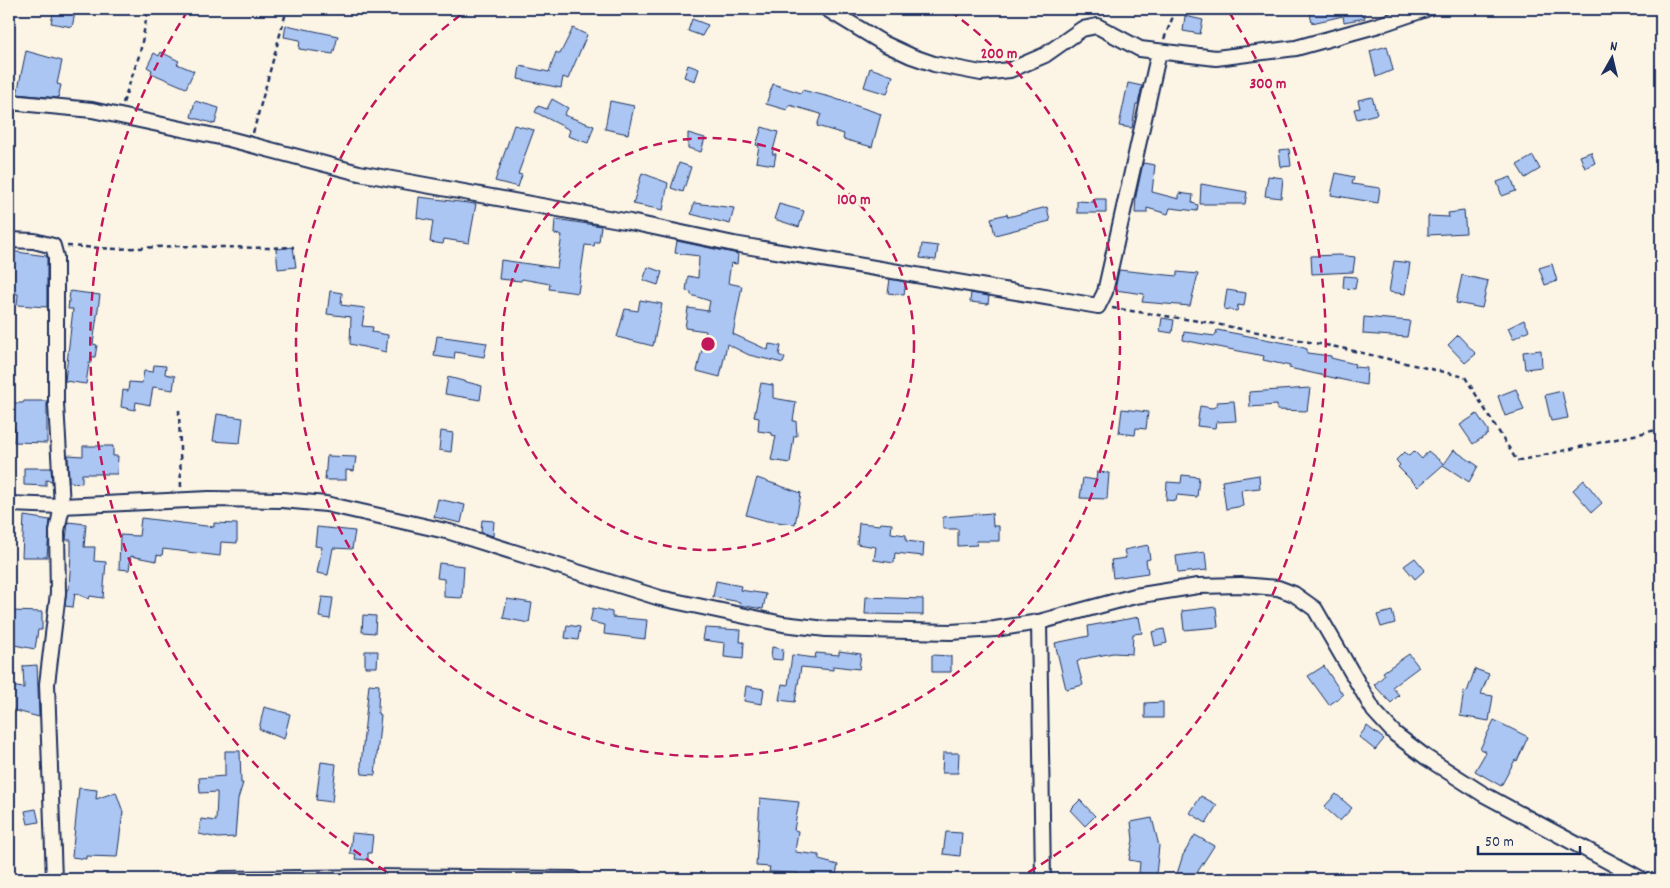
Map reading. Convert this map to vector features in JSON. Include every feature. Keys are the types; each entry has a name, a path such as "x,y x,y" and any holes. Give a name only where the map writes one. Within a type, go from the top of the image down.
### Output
{"street":[{"path":"827,9 883,44 911,56 934,64 981,73 1010,70 1045,55 1082,29 1097,26 1140,48 1216,58 1268,52 1336,38 1426,9"},
{"path":"9,103 92,110 250,144 368,174 630,222 753,248 1098,306 1105,292 1160,52"},
{"path":"9,240 34,241 53,246 56,257 56,404 62,506 57,532 58,593 47,684 54,879"},
{"path":"9,504 62,506 181,500 282,500 326,504 380,514 450,532 660,598 783,624 826,629 951,632 1039,622 1135,596 1198,586 1241,585 1278,588 1294,594 1315,609 1374,711 1395,734 1427,758 1483,794 1641,879"},
{"path":"1039,622 1043,879"},
{"path":"221,879 574,879"}],"path":[{"path":"120,116 140,53 148,9"},
{"path":"250,144 287,9"},
{"path":"1160,52 1176,9"},
{"path":"53,246 117,249 177,246 294,247"},
{"path":"1098,306 1205,322 1342,348 1464,377 1517,461 1661,429"},
{"path":"179,410 181,500"}],"building":[{"path":"54,9 76,9 72,27 51,23"},
{"path":"1309,9 1363,9 1365,18 1344,22 1343,16 1312,23"},
{"path":"1185,16 1203,20 1200,34 1183,31"},
{"path":"692,19 708,25 702,36 688,31"},
{"path":"286,25 338,36 333,54 299,49 300,40 284,37"},
{"path":"573,28 587,35 568,79 563,77 561,88 518,79 520,66 549,72 556,52 560,54"},
{"path":"1387,46 1393,70 1376,77 1370,51"},
{"path":"26,51 62,61 57,84 61,85 58,98 17,94"},
{"path":"161,52 179,61 177,64 194,71 186,88 151,73 152,70 147,67 154,53 159,56"},
{"path":"688,65 699,69 695,81 684,77"},
{"path":"870,68 893,76 887,94 864,87"},
{"path":"1128,83 1142,86 1138,104 1136,104 1132,128 1119,126"},
{"path":"773,84 801,93 802,90 830,97 881,114 872,147 843,139 844,134 817,126 821,114 789,105 787,110 766,104"},
{"path":"1372,97 1377,114 1357,119 1354,109 1360,108 1358,100"},
{"path":"552,99 568,108 564,115 594,126 588,143 568,136 570,130 535,112 538,106 547,109"},
{"path":"195,101 219,108 215,124 191,117"},
{"path":"610,101 634,106 628,134 605,129"},
{"path":"514,125 534,130 518,174 522,175 518,187 495,181"},
{"path":"762,127 778,132 772,154 776,154 774,165 756,162 759,146 756,145"},
{"path":"688,133 705,138 701,152 688,148"},
{"path":"1289,149 1291,166 1281,167 1279,150"},
{"path":"1591,152 1595,163 1585,168 1580,156"},
{"path":"1533,156 1540,169 1525,178 1517,165"},
{"path":"679,163 691,167 683,192 671,188"},
{"path":"1143,163 1155,165 1152,192 1179,199 1179,193 1193,195 1192,203 1198,205 1197,211 1170,208 1168,214 1147,208 1147,213 1135,213 1136,196"},
{"path":"642,173 668,183 663,210 633,204"},
{"path":"1336,173 1354,177 1352,184 1380,188 1378,203 1331,195"},
{"path":"1268,176 1283,178 1281,198 1265,196"},
{"path":"1511,177 1516,191 1502,196 1497,182"},
{"path":"1201,184 1247,192 1245,204 1200,204"},
{"path":"419,197 476,204 469,243 444,239 443,244 430,242 433,221 417,218"},
{"path":"1094,199 1106,199 1106,213 1077,213 1077,201 1094,202"},
{"path":"694,203 734,208 730,224 691,214"},
{"path":"779,204 804,211 799,227 774,219"},
{"path":"1047,207 1050,221 995,235 991,218 1007,214 1008,217"},
{"path":"1464,211 1466,233 1428,235 1428,216 1449,217 1448,213"},
{"path":"555,219 601,226 599,242 595,242 594,246 585,245 578,293 549,289 550,284 522,279 521,281 499,279 501,260 557,268 562,235 554,234"},
{"path":"677,241 738,254 737,264 731,263 728,283 742,286 733,334 768,350 769,344 781,346 779,355 785,358 783,363 749,355 727,344 720,377 697,371 706,331 685,328 688,308 708,311 710,301 691,295 691,292 686,291 688,276 698,278 699,256 675,253"},
{"path":"922,244 938,246 936,260 920,258"},
{"path":"293,247 296,267 278,269 276,249"},
{"path":"9,251 47,256 47,307 17,305 18,294 9,293"},
{"path":"1339,255 1355,257 1353,272 1312,274 1311,256"},
{"path":"1394,261 1410,263 1405,294 1389,292"},
{"path":"1552,264 1557,281 1545,285 1539,268"},
{"path":"648,267 662,272 658,285 643,280"},
{"path":"1119,270 1177,276 1177,272 1198,274 1190,306 1142,302 1144,294 1115,290"},
{"path":"1462,275 1488,281 1482,308 1456,303"},
{"path":"1344,276 1357,277 1355,289 1343,288"},
{"path":"890,279 906,282 904,295 888,293"},
{"path":"1227,290 1246,293 1244,306 1238,305 1237,311 1224,309"},
{"path":"70,291 100,295 93,344 97,345 95,357 91,357 91,363 89,363 86,384 65,381 73,309 68,309"},
{"path":"330,291 342,293 341,305 365,308 362,326 373,327 372,332 388,335 386,352 350,344 351,317 327,314"},
{"path":"971,293 989,296 988,304 970,302"},
{"path":"640,300 662,304 653,346 617,337 625,309 638,311"},
{"path":"1364,317 1410,321 1407,337 1363,334"},
{"path":"1162,318 1174,320 1172,333 1160,331"},
{"path":"1524,320 1529,330 1513,339 1508,328"},
{"path":"1217,330 1291,344 1307,349 1307,353 1331,356 1331,358 1355,364 1354,367 1367,368 1366,385 1289,368 1290,366 1263,360 1264,356 1183,340 1184,332 1215,336"},
{"path":"1458,335 1476,354 1465,363 1448,345"},
{"path":"437,336 487,343 484,357 455,352 454,359 434,356"},
{"path":"1541,350 1542,367 1525,369 1523,352"},
{"path":"154,365 166,366 165,374 175,376 173,390 153,387 150,405 136,402 135,410 121,407 123,390 128,391 129,382 142,383 144,371 153,372"},
{"path":"448,377 482,386 480,400 445,394"},
{"path":"761,383 773,385 773,398 796,402 793,421 796,421 797,436 794,436 790,463 771,460 776,436 772,435 772,433 758,431 759,418 754,417"},
{"path":"1310,388 1307,411 1277,410 1277,405 1250,407 1249,392"},
{"path":"1516,389 1524,410 1505,416 1498,396"},
{"path":"1562,391 1568,418 1551,421 1545,395"},
{"path":"24,401 47,401 47,443 14,442 15,428 9,428 9,403 23,403"},
{"path":"1234,401 1236,421 1216,422 1215,428 1197,426 1200,406 1212,408 1217,406 1217,402"},
{"path":"1122,409 1148,412 1146,429 1136,428 1135,435 1119,433"},
{"path":"217,414 243,418 240,443 213,441"},
{"path":"1477,414 1488,430 1488,434 1473,444 1460,425"},
{"path":"441,431 453,433 451,452 439,450"},
{"path":"83,446 113,446 113,456 118,456 117,474 82,474 82,483 69,482 68,455 83,456"},
{"path":"1454,450 1478,466 1469,482 1443,465 1418,487 1398,467 1400,465 1396,460 1404,452 1409,456 1414,451 1422,459 1428,451 1444,464"},
{"path":"327,456 356,457 354,471 346,470 346,480 325,480"},
{"path":"24,468 51,468 52,481 46,480 46,486 24,485"},
{"path":"1097,472 1109,473 1107,499 1080,498 1083,478 1096,480"},
{"path":"1182,475 1199,477 1197,497 1177,495 1176,501 1166,500 1167,482 1181,483"},
{"path":"1259,475 1260,488 1241,490 1243,506 1226,509 1222,481"},
{"path":"757,478 801,493 795,524 767,521 746,515"},
{"path":"1584,480 1602,503 1592,512 1573,490"},
{"path":"438,499 465,505 461,523 434,517"},
{"path":"992,513 993,526 999,526 999,541 976,541 977,545 958,546 958,529 943,529 943,517"},
{"path":"24,516 50,520 47,557 22,557"},
{"path":"141,518 214,527 214,523 237,524 237,543 221,542 220,556 163,549 162,556 157,555 156,561 131,556 129,570 119,569 120,535 139,536"},
{"path":"482,520 494,521 493,536 481,532"},
{"path":"68,522 86,524 84,547 95,547 94,561 106,562 103,598 90,596 89,599 75,593 73,607 65,606 67,589 69,589 71,553 71,540 66,540"},
{"path":"859,523 892,524 891,533 906,535 906,541 924,543 923,556 895,553 894,563 874,560 876,547 857,544"},
{"path":"317,527 355,531 352,549 333,548 328,575 317,573 322,547 315,546"},
{"path":"1148,545 1150,559 1146,560 1148,573 1113,578 1111,560 1126,558 1124,550"},
{"path":"1205,552 1207,570 1178,573 1176,556"},
{"path":"1415,558 1425,570 1415,579 1404,566"},
{"path":"439,563 464,566 462,598 444,597 444,579 437,578"},
{"path":"716,581 741,586 740,590 766,594 763,609 739,605 740,602 713,597"},
{"path":"322,597 333,598 330,619 319,617"},
{"path":"866,597 923,599 923,615 865,614"},
{"path":"507,599 532,603 529,623 503,618"},
{"path":"1216,607 1218,627 1184,630 1182,611"},
{"path":"593,608 612,612 612,617 647,620 645,639 604,634 605,625 590,622"},
{"path":"11,611 42,612 42,630 38,630 35,649 9,644"},
{"path":"1392,611 1395,623 1381,627 1377,615"},
{"path":"363,615 376,616 375,633 362,632"},
{"path":"1139,617 1142,633 1133,634 1132,654 1113,653 1082,659 1077,662 1083,685 1066,689 1055,643 1089,636 1088,626"},
{"path":"567,625 580,627 578,640 565,638"},
{"path":"705,628 741,630 740,642 744,642 743,659 724,657 725,643 703,640"},
{"path":"1164,629 1167,643 1155,646 1152,632"},
{"path":"772,647 783,649 782,660 771,659"},
{"path":"365,651 378,651 377,667 365,667"},
{"path":"839,651 861,654 859,669 833,666 833,670 801,667 795,702 779,700 782,684 788,685 792,655 815,658 816,653 839,655"},
{"path":"1409,654 1419,667 1392,687 1399,695 1391,703 1374,685 1385,675 1383,672"},
{"path":"932,655 951,656 951,672 932,672"},
{"path":"37,665 39,717 9,709 10,686 24,688 23,666"},
{"path":"1324,666 1343,695 1329,705 1308,676"},
{"path":"1475,669 1489,674 1481,694 1493,696 1489,721 1460,716 1464,691 1467,692"},
{"path":"369,684 379,685 378,714 381,715 375,775 362,774 361,765"},
{"path":"746,686 764,689 762,704 744,701"},
{"path":"1163,702 1163,718 1145,718 1145,703"},
{"path":"264,707 290,714 284,739 259,729"},
{"path":"1494,720 1528,737 1517,761 1515,760 1501,786 1475,771 1486,752 1480,749"},
{"path":"1367,726 1384,739 1375,750 1359,737"},
{"path":"225,751 240,751 241,783 243,783 238,799 235,837 218,838 199,834 201,819 216,821 217,792 200,793 199,778 225,776"},
{"path":"943,753 959,753 958,773 942,773"},
{"path":"321,762 336,764 332,802 316,800"},
{"path":"79,788 97,790 96,799 116,792 123,812 117,857 86,856 86,859 72,857"},
{"path":"1336,794 1352,808 1340,821 1324,807"},
{"path":"1201,796 1217,805 1206,823 1190,813"},
{"path":"760,798 799,802 794,830 798,831 795,852 819,855 819,860 838,865 835,879 797,879 798,873 769,872 770,867 756,866"},
{"path":"1080,800 1095,816 1085,826 1070,810"},
{"path":"36,809 39,822 28,824 25,811"},
{"path":"1152,818 1159,846 1156,875 1139,873 1140,862 1129,860 1133,840 1131,822"},
{"path":"946,832 962,833 960,856 943,854"},
{"path":"352,833 373,835 371,853 368,853 368,860 355,859 356,854 350,854"},
{"path":"1195,835 1214,846 1193,879 1176,877 1183,855"}]}
